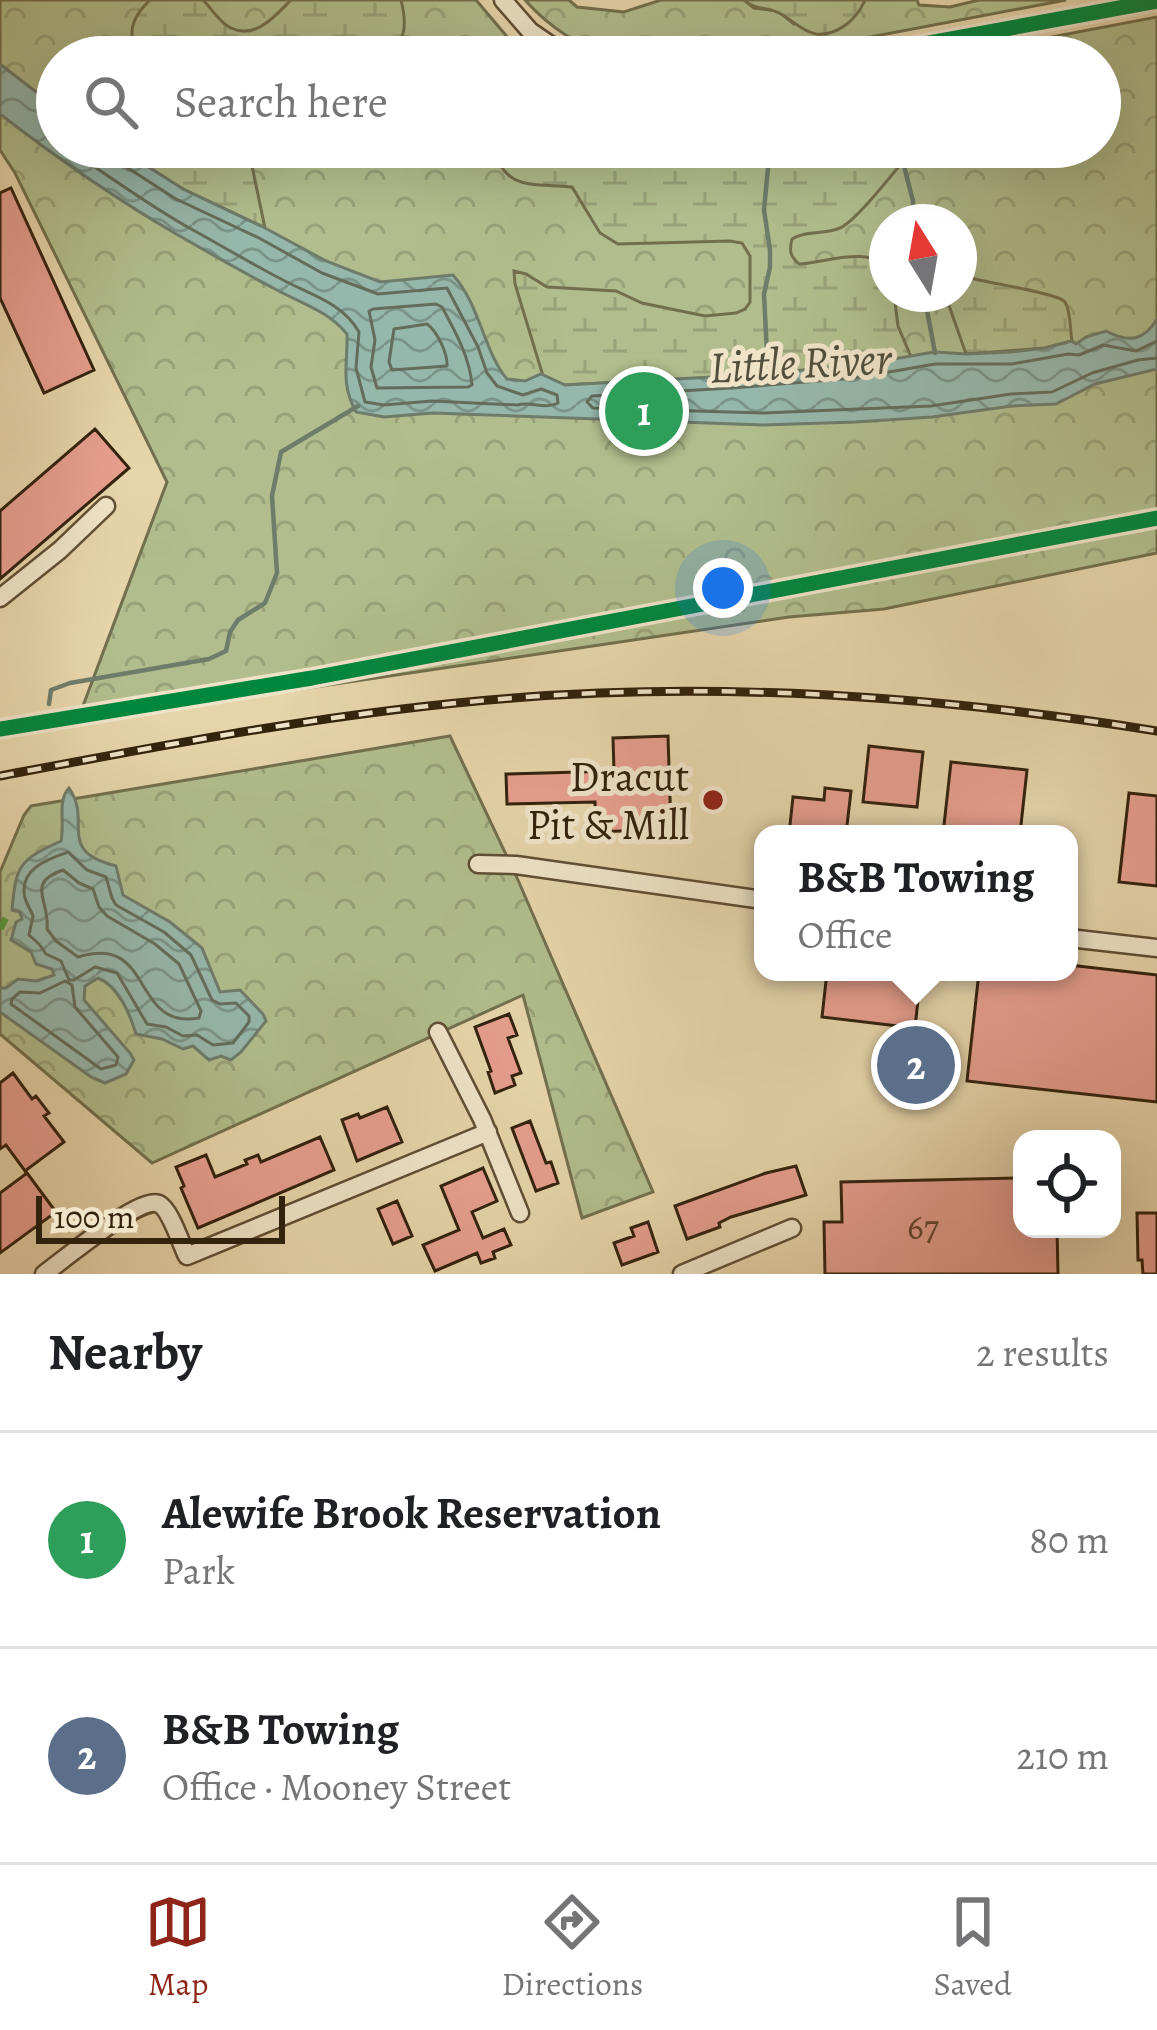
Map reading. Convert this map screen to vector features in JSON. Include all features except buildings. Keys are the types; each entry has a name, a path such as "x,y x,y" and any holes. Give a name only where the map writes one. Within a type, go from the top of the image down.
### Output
{"street":[{"path":"503,0 537,36"},
{"path":"952,36 1088,7 1157,1"},
{"path":"0,598 106,506"},
{"path":"478,864 516,865 754,899"},
{"path":"1078,939 1157,948"},
{"path":"438,1032 488,1132 520,1213"},
{"path":"187,1256 488,1132"},
{"path":"44,1274 148,1203 166,1210 194,1274"},
{"path":"682,1274 792,1228"}],"green space":[{"path":"0,0 476,0 507,36 36,36 36,168 1121,168 1121,36 1057,36 1157,17 1157,553 884,609 789,617 77,722 167,482 0,150"},
{"path":"150,0 203,0 231,28 249,31 265,24 291,0 401,0 404,31 402,36 132,36 138,13"},
{"path":"525,0 569,0 577,7 624,12 661,0 744,0 754,8 778,11 794,24 863,0 917,0 919,5 950,7 979,0 1066,0 876,36 568,36"},
{"path":"744,0 864,2 845,26 816,34"},
{"path":"150,168 252,168 265,228"},
{"path":"502,168 897,168 847,223 798,236 791,247 799,264 869,258 869,312 896,312 911,357 651,381 564,385 543,376 514,271 547,287 616,291 642,303 705,316 745,309 750,302 750,256 742,243 730,241 618,244 600,233 572,187 513,178"},
{"path":"977,279 1065,302 1072,341 1045,348 966,354 951,312 977,312"},
{"path":"450,736 653,1192 582,1218 523,995 152,1163 0,1034 0,872 31,806"}],"water":[{"path":"0,64 36,92 36,141 0,114"},
{"path":"74,168 150,168 326,261 380,282 453,275 507,379 525,381 541,374 565,385 853,366 934,352 1011,352 1076,344 1106,331 1135,338 1157,319 1157,369 1095,384 1056,404 856,422 763,425 433,413 384,417 356,412 346,382 347,334 332,319 132,207"},
{"path":"69,788 86,852 116,866 123,895 170,922 202,948 220,992 240,990 263,1014 266,1021 231,1060 221,1056 209,1060 193,1046 183,1049 136,1034 117,994 98,978 85,986 84,1000 134,1060 126,1074 105,1083 0,1012 0,988 18,979 36,981 54,975 11,940 16,922 22,919 20,912 12,910 22,866 61,841 62,805"}],"waterway":[{"name":"Little River","path":"768,168 764,210 770,267 764,294 768,374"},
{"path":"905,168 913,204"},
{"path":"927,312 935,353"},
{"path":"49,704 51,690 70,683 209,659 226,651 230,632 238,620 265,603 277,573 272,496 281,452 358,406"}],"railway":[{"path":"0,776 319,720 594,693 836,695 997,709 1157,731"}],"marked path":[{"path":"0,922 6,925"}],"cycle path":[{"path":"967,36 1157,1"},
{"path":"0,729 312,678 1157,518"}],"place":[{"name":"Alewife Brook Reservation","path":"644,411"},
{"name":"Dracut Pit & Mill","path":"713,800"},
{"name":"B&B Towing","path":"916,1065"}]}
